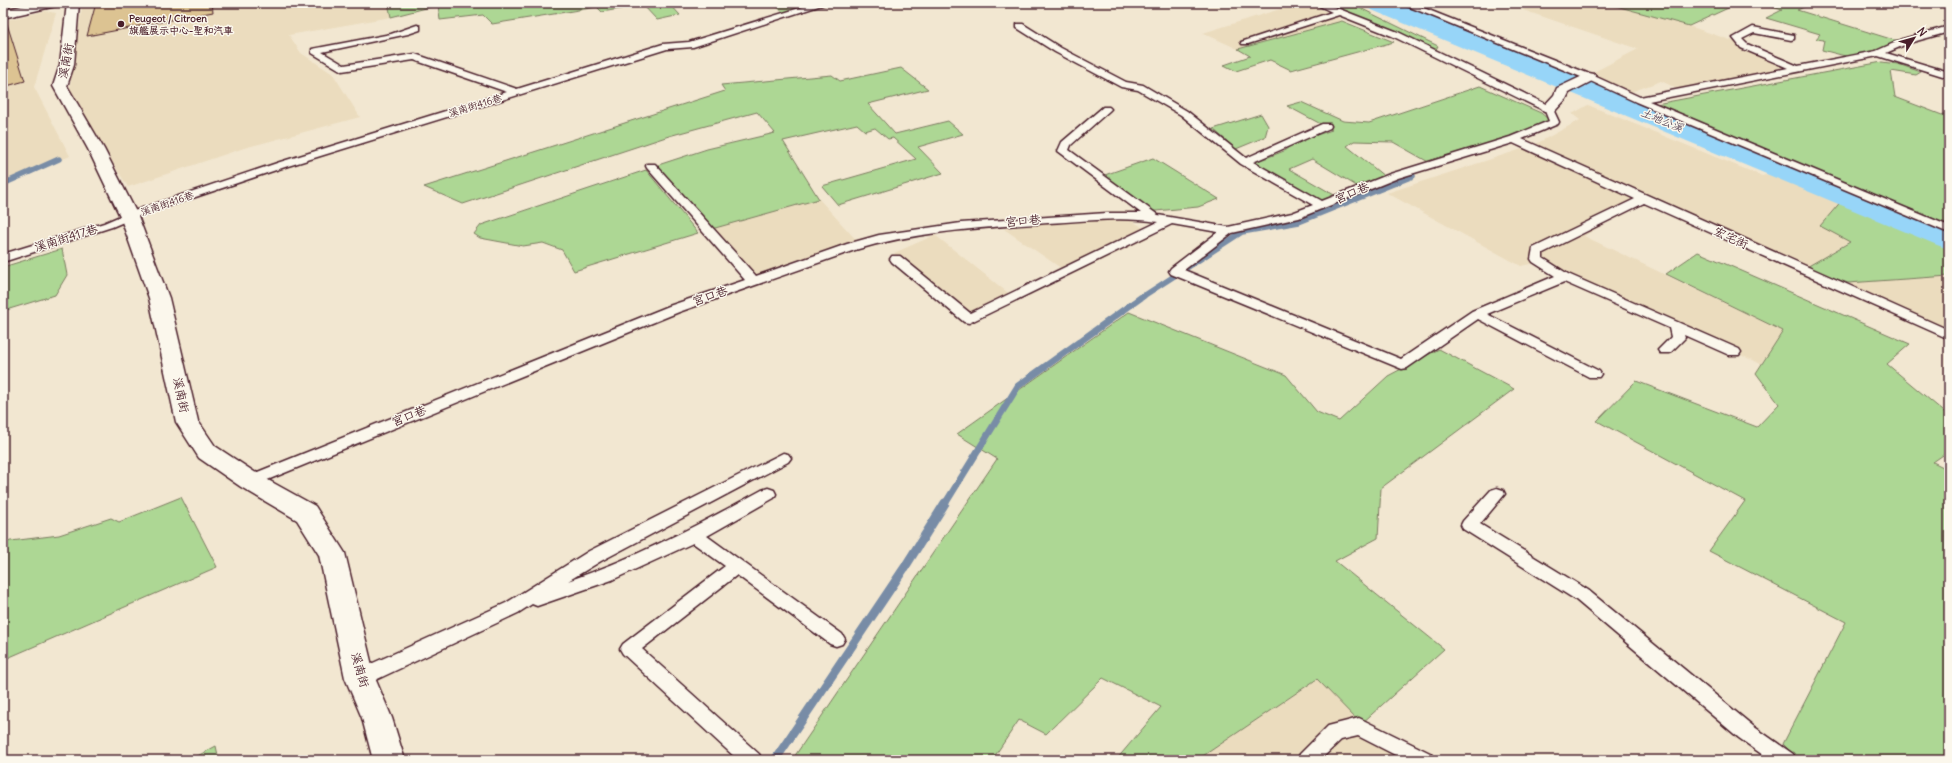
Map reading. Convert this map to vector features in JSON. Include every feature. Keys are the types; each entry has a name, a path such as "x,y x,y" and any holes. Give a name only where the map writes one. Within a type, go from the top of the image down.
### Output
{"street":[{"path":"3,5 12,3"},
{"path":"3,14 52,3"},
{"name":"溪南街","path":"73,3 67,65 60,86 96,149 129,216 159,298 187,422 207,452 250,481 306,513 332,553 360,678 377,718 389,760"},
{"path":"1549,109 1561,96 1562,91 1585,79"}],"lane":[{"name":"溪南街416巷","path":"129,216 291,162 666,46 690,45 824,3"},
{"path":"1317,3 1395,34 1549,109"},
{"path":"1404,3 1949,230"},
{"path":"1244,42 1339,12"},
{"path":"1020,26 1058,50 1124,86 1140,88 1184,113 1245,162 1322,206"},
{"path":"417,28 399,36 330,46 315,51 342,68 415,57 516,92"},
{"path":"1639,100 1878,53 1906,41 1949,29"},
{"path":"1791,37 1753,30 1737,38 1744,46 1798,69"},
{"path":"1878,53 1949,75"},
{"path":"1106,109 1066,144 1063,150 1156,218"},
{"name":"宮口巷","path":"250,481 674,308 851,247 879,239 961,226 1107,216 1156,218 1228,230 1295,216 1394,176 1514,139 1554,122 1549,109"},
{"path":"1245,162 1326,126"},
{"name":"宏宅街","path":"1514,139 1644,199 1949,335"},
{"path":"651,166 753,281"},
{"path":"1644,199 1537,251 1537,259 1564,277 1734,352"},
{"name":"溪南街417巷","path":"3,258 108,225 129,216"},
{"path":"896,259 969,319 1168,221"},
{"path":"1228,230 1175,271 1402,365 1476,314 1564,277"},
{"path":"1476,314 1594,374"},
{"path":"1665,350 1678,338 1675,326"},
{"path":"512,608 595,556 784,458"},
{"path":"360,678 512,608 606,575 694,534 768,494"},
{"path":"1497,494 1469,525 1582,595 1746,732 1786,760"},
{"path":"694,534 836,639"},
{"path":"737,566 629,649 752,760"},
{"path":"1306,760 1335,732 1359,727 1425,760"}],"shaded area":[{"path":"87,3 388,3 391,17 289,35 301,53 333,74 360,117 244,148 128,187 69,93 82,7"},
{"path":"1300,3 1308,3 1341,19 1342,21 1238,49 1203,33"},
{"path":"1530,3 1605,3 1689,26 1739,43 1797,69 1685,92 1661,81 1628,93 1588,75 1638,49 1523,10"},
{"path":"45,11 56,13 34,87 70,156 3,185 3,21"},
{"path":"1588,105 1762,176 1780,171 1843,199 1850,241 1805,268 1643,200 1584,236 1783,331 1761,364 1535,263 1521,266 1387,193 1534,145 1580,120 1572,114"},
{"path":"819,199 859,243 759,282 708,230"},
{"path":"1131,220 1154,235 1071,275 1004,229 1053,222"},
{"path":"935,235 1017,300 989,314 970,315 894,253"},
{"path":"1949,276 1949,334 1892,308 1848,283"},
{"path":"1318,679 1361,724 1401,760 1197,760"}],"green space":[{"path":"388,3 669,3 680,15 657,20 643,5 602,12 597,7 492,24 483,15 440,20 438,5 391,17"},
{"path":"773,3 825,3 786,15"},
{"path":"1322,3 1350,3 1438,46 1435,51"},
{"path":"1605,3 1739,3 1689,26"},
{"path":"1759,3 1814,3 1797,10 1894,40 1916,39 1853,58 1822,50 1824,40 1816,39 1820,34 1766,18 1782,10"},
{"path":"1342,21 1394,42 1291,70 1270,60 1236,71 1224,65 1250,56 1238,49"},
{"path":"1882,62 1898,64 1921,72 1916,75 1891,71 1895,97 1942,115 1949,111 1949,276 1848,283 1805,268 1850,242 1820,226 1843,199 1590,88 1603,82 1656,104"},
{"path":"901,68 928,89 868,104 895,134 948,121 963,134 918,147 943,173 838,205 822,186 916,159 893,138 888,139 875,128 865,131 857,124 783,141 819,199 708,230 652,167 707,149 775,133 757,112 669,136 463,204 424,187 725,91 721,85 832,75 840,81"},
{"path":"1480,86 1541,113 1548,119 1548,125 1432,164 1393,142 1354,141 1347,146 1390,181 1365,191 1312,159 1289,169 1343,200 1321,204 1253,163 1284,151 1295,142 1332,130 1287,106 1301,102 1343,121 1369,123"},
{"path":"1261,114 1268,126 1265,137 1236,149 1213,129"},
{"path":"1153,158 1219,199 1198,207 1145,212 1099,177"},
{"path":"646,170 698,233 574,271 562,250 543,243 523,246 480,238 474,234 481,225"},
{"path":"62,249 67,275 55,295 3,311 3,267"},
{"path":"1698,252 1910,344 1887,364 1949,416 1949,451 1933,462 1949,470 1949,760 1799,760 1783,744 1846,622 1709,551 1745,501 1597,421 1636,381 1757,427 1779,404 1756,373 1783,331 1666,274"},
{"path":"1129,312 1286,375 1317,412 1339,421 1388,376 1439,349 1514,389 1381,488 1378,538 1335,561 1444,649 1361,724 1317,679 1197,760 1116,760 1161,707 1103,678 1046,734 1019,720 992,760 792,760 997,459 957,434"},
{"path":"181,497 217,567 3,660 3,542 59,535 111,518 119,522"},
{"path":"216,746 219,760 190,760"}],"building":[{"name":"Peugeot / Citroen 旗艦展示中心-聖和汽車","path":"96,3 212,3 213,12 87,36"},
{"path":"3,24 7,24 25,81 3,87"}],"waterway":[{"name":"土地公溪","path":"1376,3 1949,238"},
{"path":"3,184 59,159"},
{"path":"1142,297 1242,232 1299,222 1413,176"},
{"path":"945,504 1018,386 1143,296"},
{"path":"775,760 905,567 945,503"}],"place":[{"name":"Peugeot / Citroen 旗艦展示中心-聖和汽車","path":"121,24"}]}
